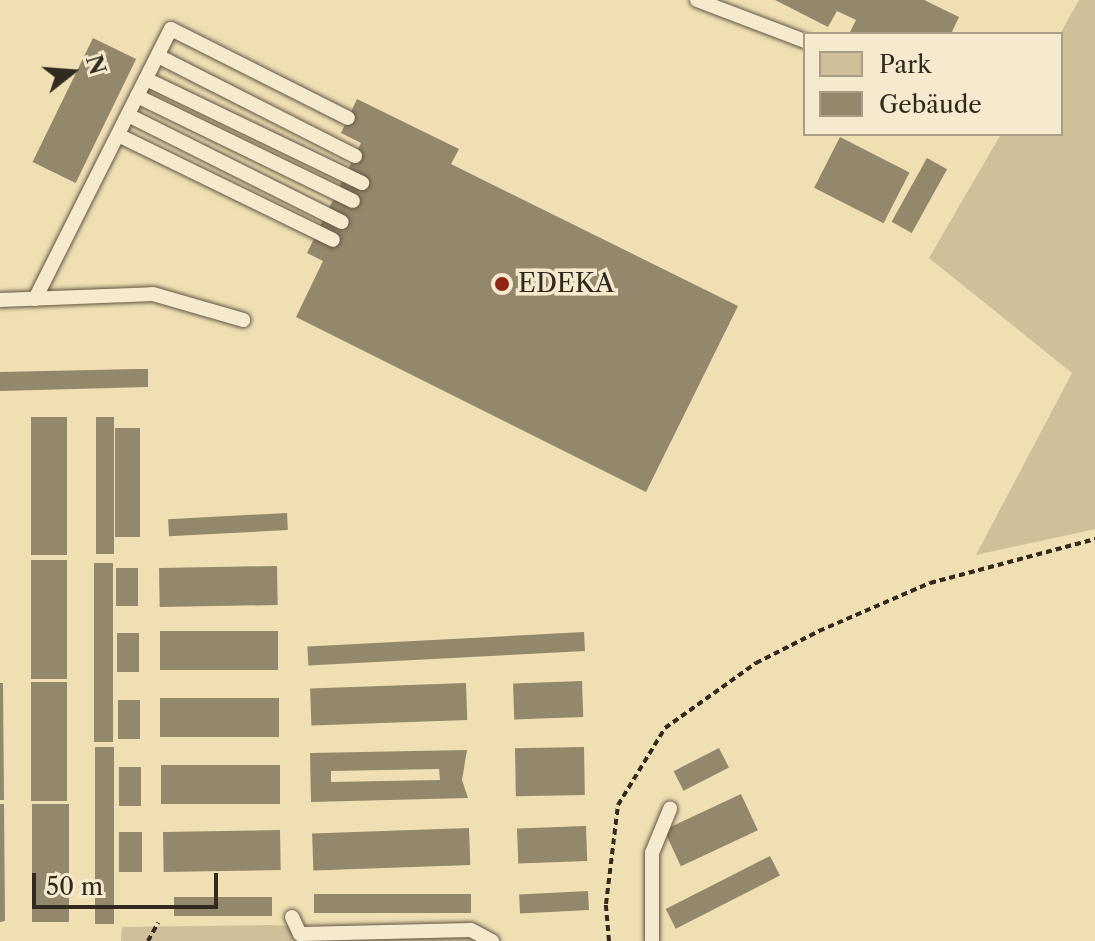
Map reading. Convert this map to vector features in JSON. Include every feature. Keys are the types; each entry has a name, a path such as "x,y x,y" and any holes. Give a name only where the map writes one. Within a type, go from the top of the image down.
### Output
{"lane":[{"path":"697,0 803,40"},
{"path":"35,299 171,29 348,118"},
{"path":"158,56 355,156"},
{"path":"146,79 362,183"},
{"path":"137,96 353,201"},
{"path":"128,115 342,222"},
{"path":"118,135 333,240"},
{"path":"0,300 153,294 243,320"},
{"path":"652,941 652,853 670,809"},
{"path":"292,917 300,934 471,930 492,941"}],"path":[{"path":"609,941 606,904 618,805 665,728 756,663 819,631 930,583 1095,539"},
{"path":"148,941 158,923"}],"green space":[{"path":"1079,0 1095,0 1095,529 976,555 1072,373 929,258 1000,136 1063,136 1061,32"},
{"path":"273,925 470,936 480,941 121,941 122,927"}],"building":[{"path":"775,0 924,0 959,17 952,32 850,32 856,20 837,11 828,27"},
{"path":"93,38 136,59 76,183 33,162"},
{"name":"EDEKA","path":"357,99 459,149 451,164 738,306 646,492 296,317 323,261 307,253 361,143 341,133"},
{"path":"840,137 909,172 884,223 814,188"},
{"path":"927,158 947,169 912,233 892,222"},
{"path":"148,369 148,387 0,391 0,372"},
{"path":"31,417 67,417 67,555 31,555"},
{"path":"96,417 114,417 114,554 96,554"},
{"path":"115,428 140,428 140,537 115,537"},
{"path":"287,513 288,530 169,536 168,519"},
{"path":"31,560 67,560 67,679 31,679"},
{"path":"94,563 113,563 113,742 94,742"},
{"path":"277,566 278,605 160,607 159,568"},
{"path":"116,568 138,568 138,606 116,606"},
{"path":"160,631 278,631 278,670 160,670"},
{"path":"584,632 585,651 308,665 307,646"},
{"path":"117,633 139,633 139,672 117,672"},
{"path":"582,681 583,717 514,719 513,683"},
{"path":"31,682 67,682 67,801 31,801"},
{"path":"0,683 3,683 4,800 0,800"},
{"path":"466,683 467,720 311,725 310,688"},
{"path":"160,698 279,698 279,737 160,737"},
{"path":"118,700 140,700 140,739 118,739"},
{"path":"95,747 114,747 114,924 95,924"},
{"path":"584,747 585,795 516,796 515,748"},
{"path":"719,748 729,768 684,791 674,771"},
{"path":"467,750 462,780 468,798 311,802 310,753","holes":["439,769 440,780 331,782 331,771"]},
{"path":"161,765 280,765 280,804 161,804"},
{"path":"119,767 141,767 141,806 119,806"},
{"path":"741,794 758,830 681,866 664,830"},
{"path":"0,804 4,804 5,921 0,922"},
{"path":"32,804 69,804 69,922 32,922"},
{"path":"586,826 587,861 518,863 517,828"},
{"path":"469,828 470,865 313,870 312,833"},
{"path":"280,830 281,870 164,872 163,832"},
{"path":"119,832 142,832 142,872 119,872"},
{"path":"770,856 780,876 676,929 666,909"},
{"path":"588,891 589,910 520,914 519,895"},
{"path":"314,894 471,894 471,913 314,913"},
{"path":"174,897 272,897 272,916 174,916"}],"place":[{"name":"EDEKA","path":"502,284"}]}
